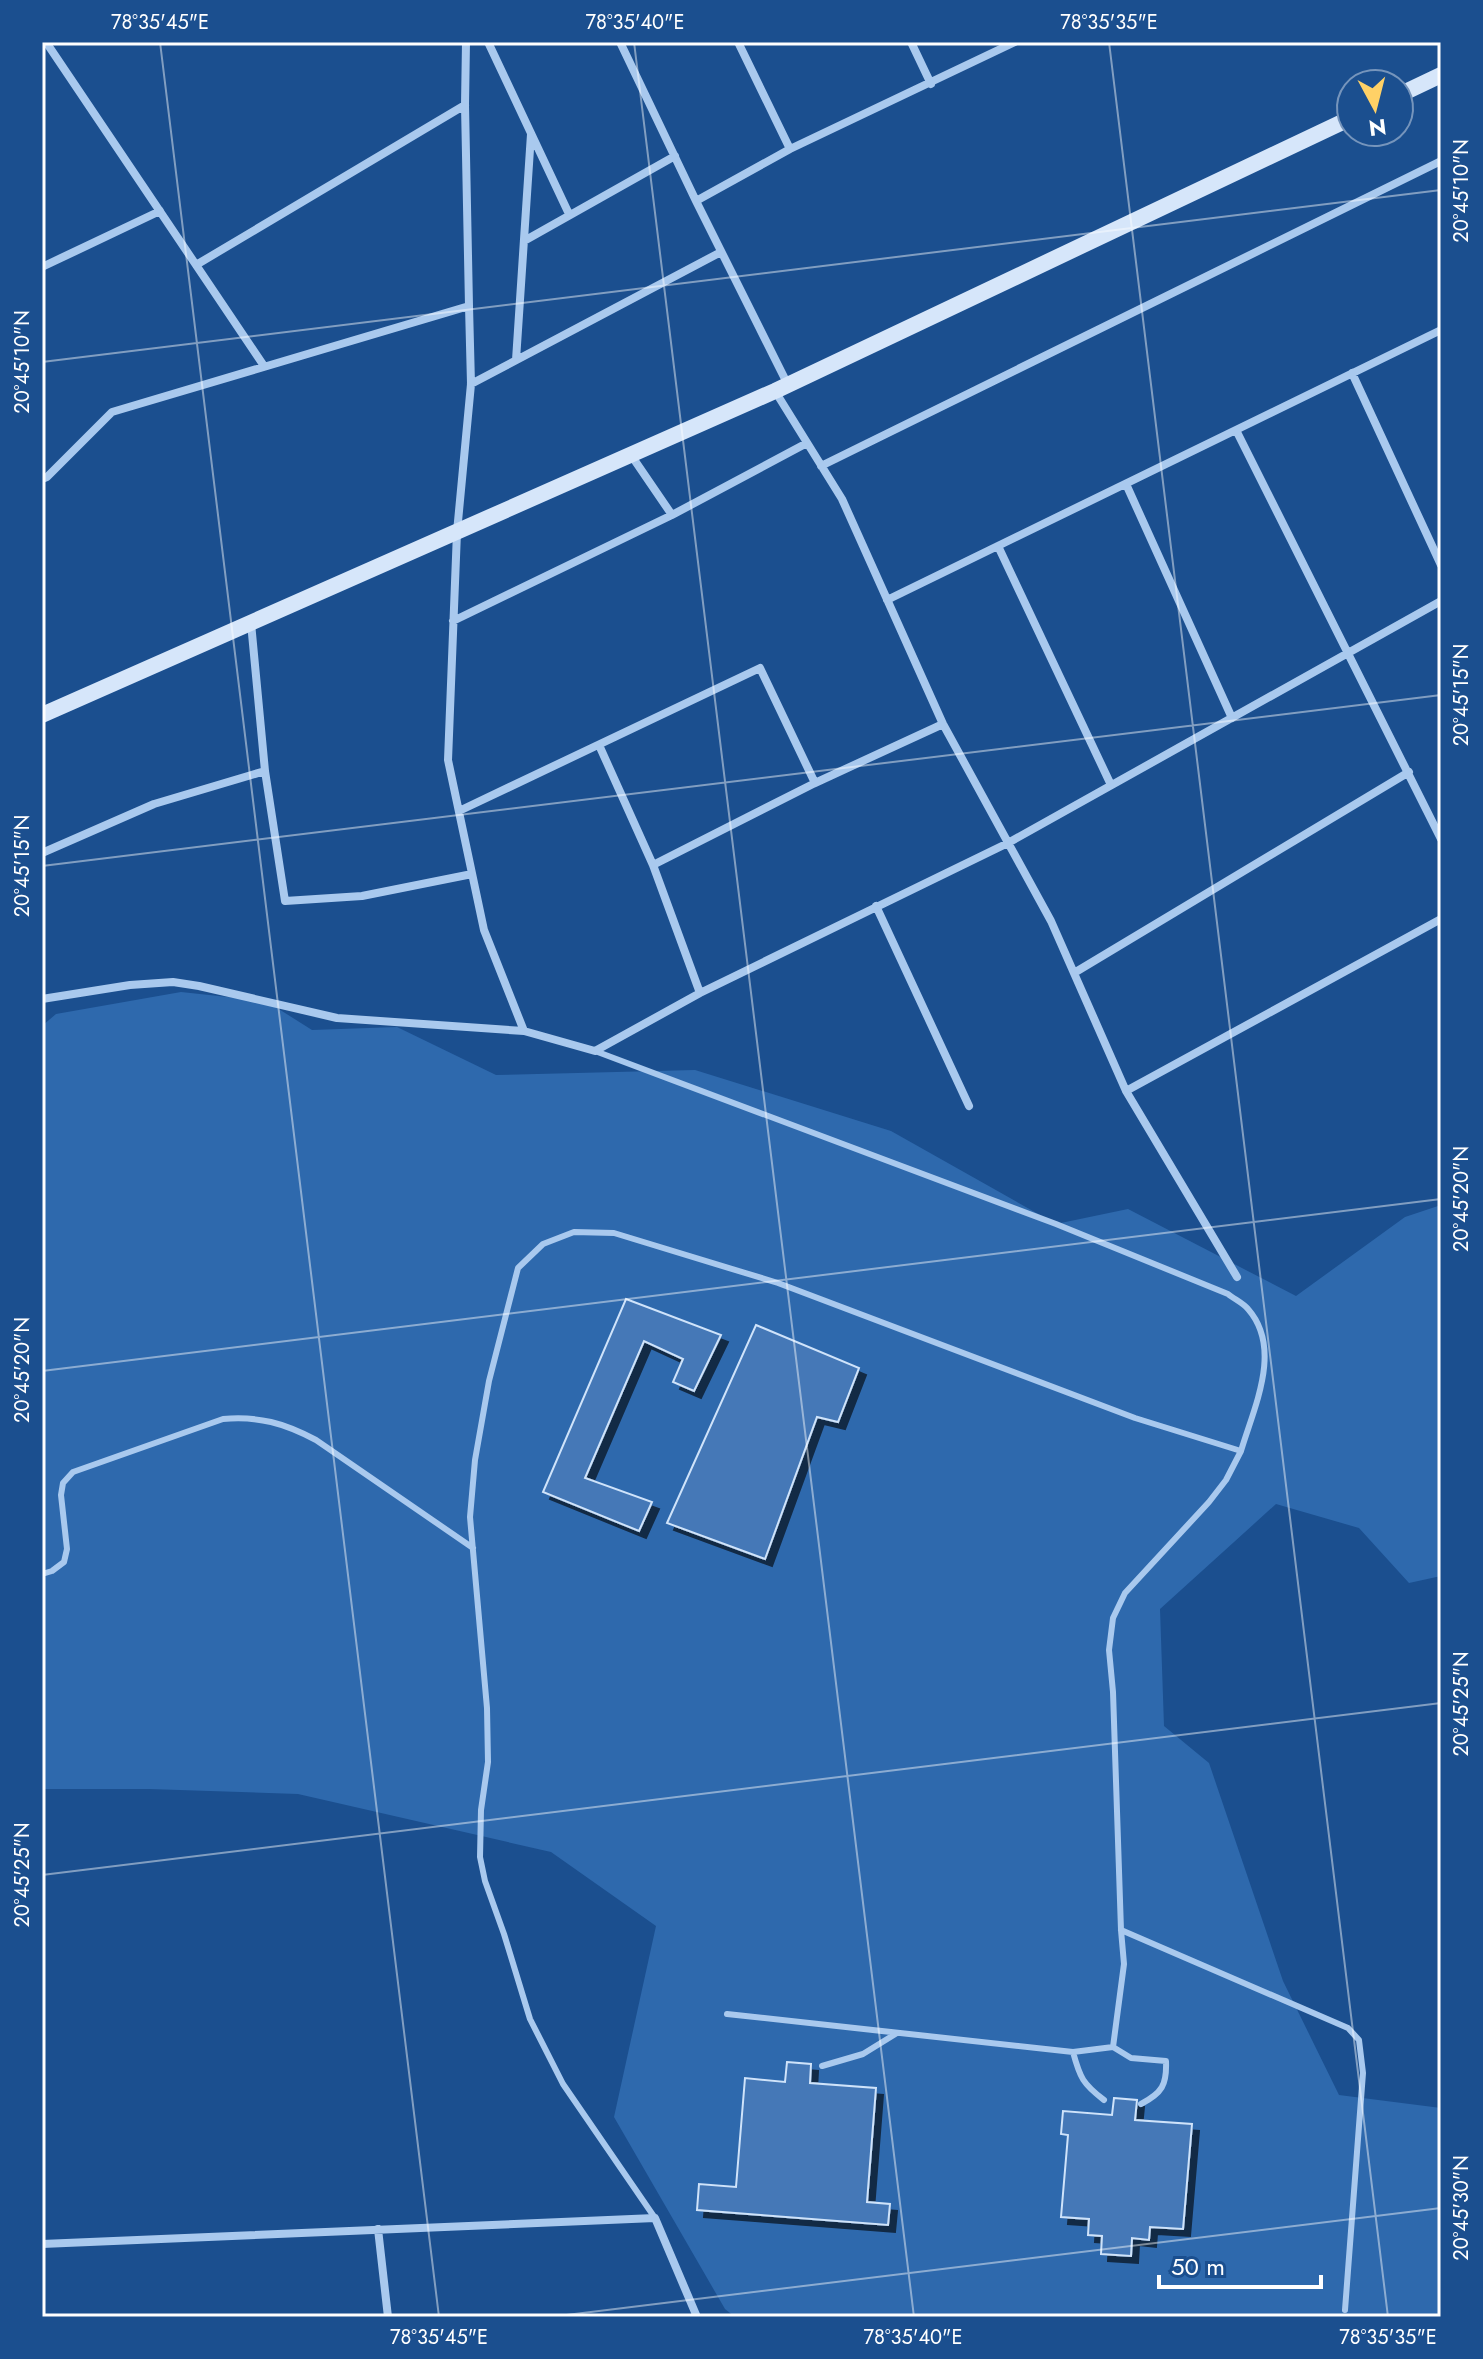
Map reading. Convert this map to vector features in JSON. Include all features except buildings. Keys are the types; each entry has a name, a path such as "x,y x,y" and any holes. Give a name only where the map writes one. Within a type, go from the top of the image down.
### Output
{"street":[{"path":"46,42 264,366"},
{"path":"466,42 471,384 457,532 448,760 484,930 524,1031"},
{"path":"488,42 569,214"},
{"path":"620,42 721,252 807,443 842,499 943,724 1051,921 1126,1091 1237,1277"},
{"path":"738,42 790,149"},
{"path":"911,42 931,84"},
{"path":"696,201 790,149 1015,42"},
{"path":"1415,87 1441,75"},
{"path":"196,265 465,105"},
{"path":"42,715 782,388 1335,126"},
{"path":"516,360 531,134"},
{"path":"524,241 675,156"},
{"path":"821,466 1441,161"},
{"path":"42,267 160,211"},
{"path":"471,384 721,252"},
{"path":"42,479 112,412 469,306"},
{"path":"887,600 1441,330"},
{"path":"1352,373 1441,565"},
{"path":"1236,430 1441,839"},
{"path":"453,621 672,515 807,443"},
{"path":"631,455 672,515"},
{"path":"1126,484 1232,718"},
{"path":"998,546 1111,785"},
{"path":"42,999 130,985 173,982 337,1018 524,1031 595,1051 700,993 1008,843 1441,601"},
{"path":"251,623 265,771 285,901 362,896 472,874"},
{"path":"459,811 760,668 815,783"},
{"path":"653,865 815,783 943,724"},
{"path":"599,745 653,865 700,993"},
{"path":"42,853 154,804 265,771"},
{"path":"1074,973 1409,772"},
{"path":"876,906 969,1106"},
{"path":"1126,1091 1441,919"},
{"path":"42,2244 655,2218 697,2317"},
{"path":"378,2229 388,2317"}],"lane":[{"path":"595,1051 1042,1218 1228,1294 1247,1307 1260,1328 1265,1346 1264,1372 1241,1451 1226,1480 1125,1593 1113,1618 1109,1650 1124,1964 1113,2047"},
{"path":"655,2218 563,2084 530,2019 480,1857 481,1810 488,1762 487,1708 470,1517 475,1460 489,1381 518,1268 543,1244 574,1232 614,1233 778,1283 1135,1418 1241,1451"},
{"path":"42,1574 64,1562 67,1549 61,1495 63,1483 73,1472 223,1419 249,1417 294,1428 316,1440 473,1548"},
{"path":"1121,1930 1348,2028 1359,2040 1363,2073 1345,2310"},
{"path":"727,2014 1073,2052 1113,2047 1131,2058 1166,2061 1167,2080 1156,2097 1141,2104"},
{"path":"822,2066 863,2054 897,2033"},
{"path":"1073,2052 1078,2072 1087,2087 1104,2100"}],"shaded area":[{"path":"181,992 266,1001 312,1030 397,1027 496,1075 695,1070 891,1131 1056,1224 1128,1209 1296,1296 1405,1217 1441,1205 1441,1576 1409,1583 1359,1528 1276,1504 1160,1609 1164,1726 1209,1763 1283,1981 1339,2095 1441,2108 1441,2317 735,2317 725,2309 614,2117 656,1926 551,1852 298,1794 42,1789 42,1026 56,1014"}]}
